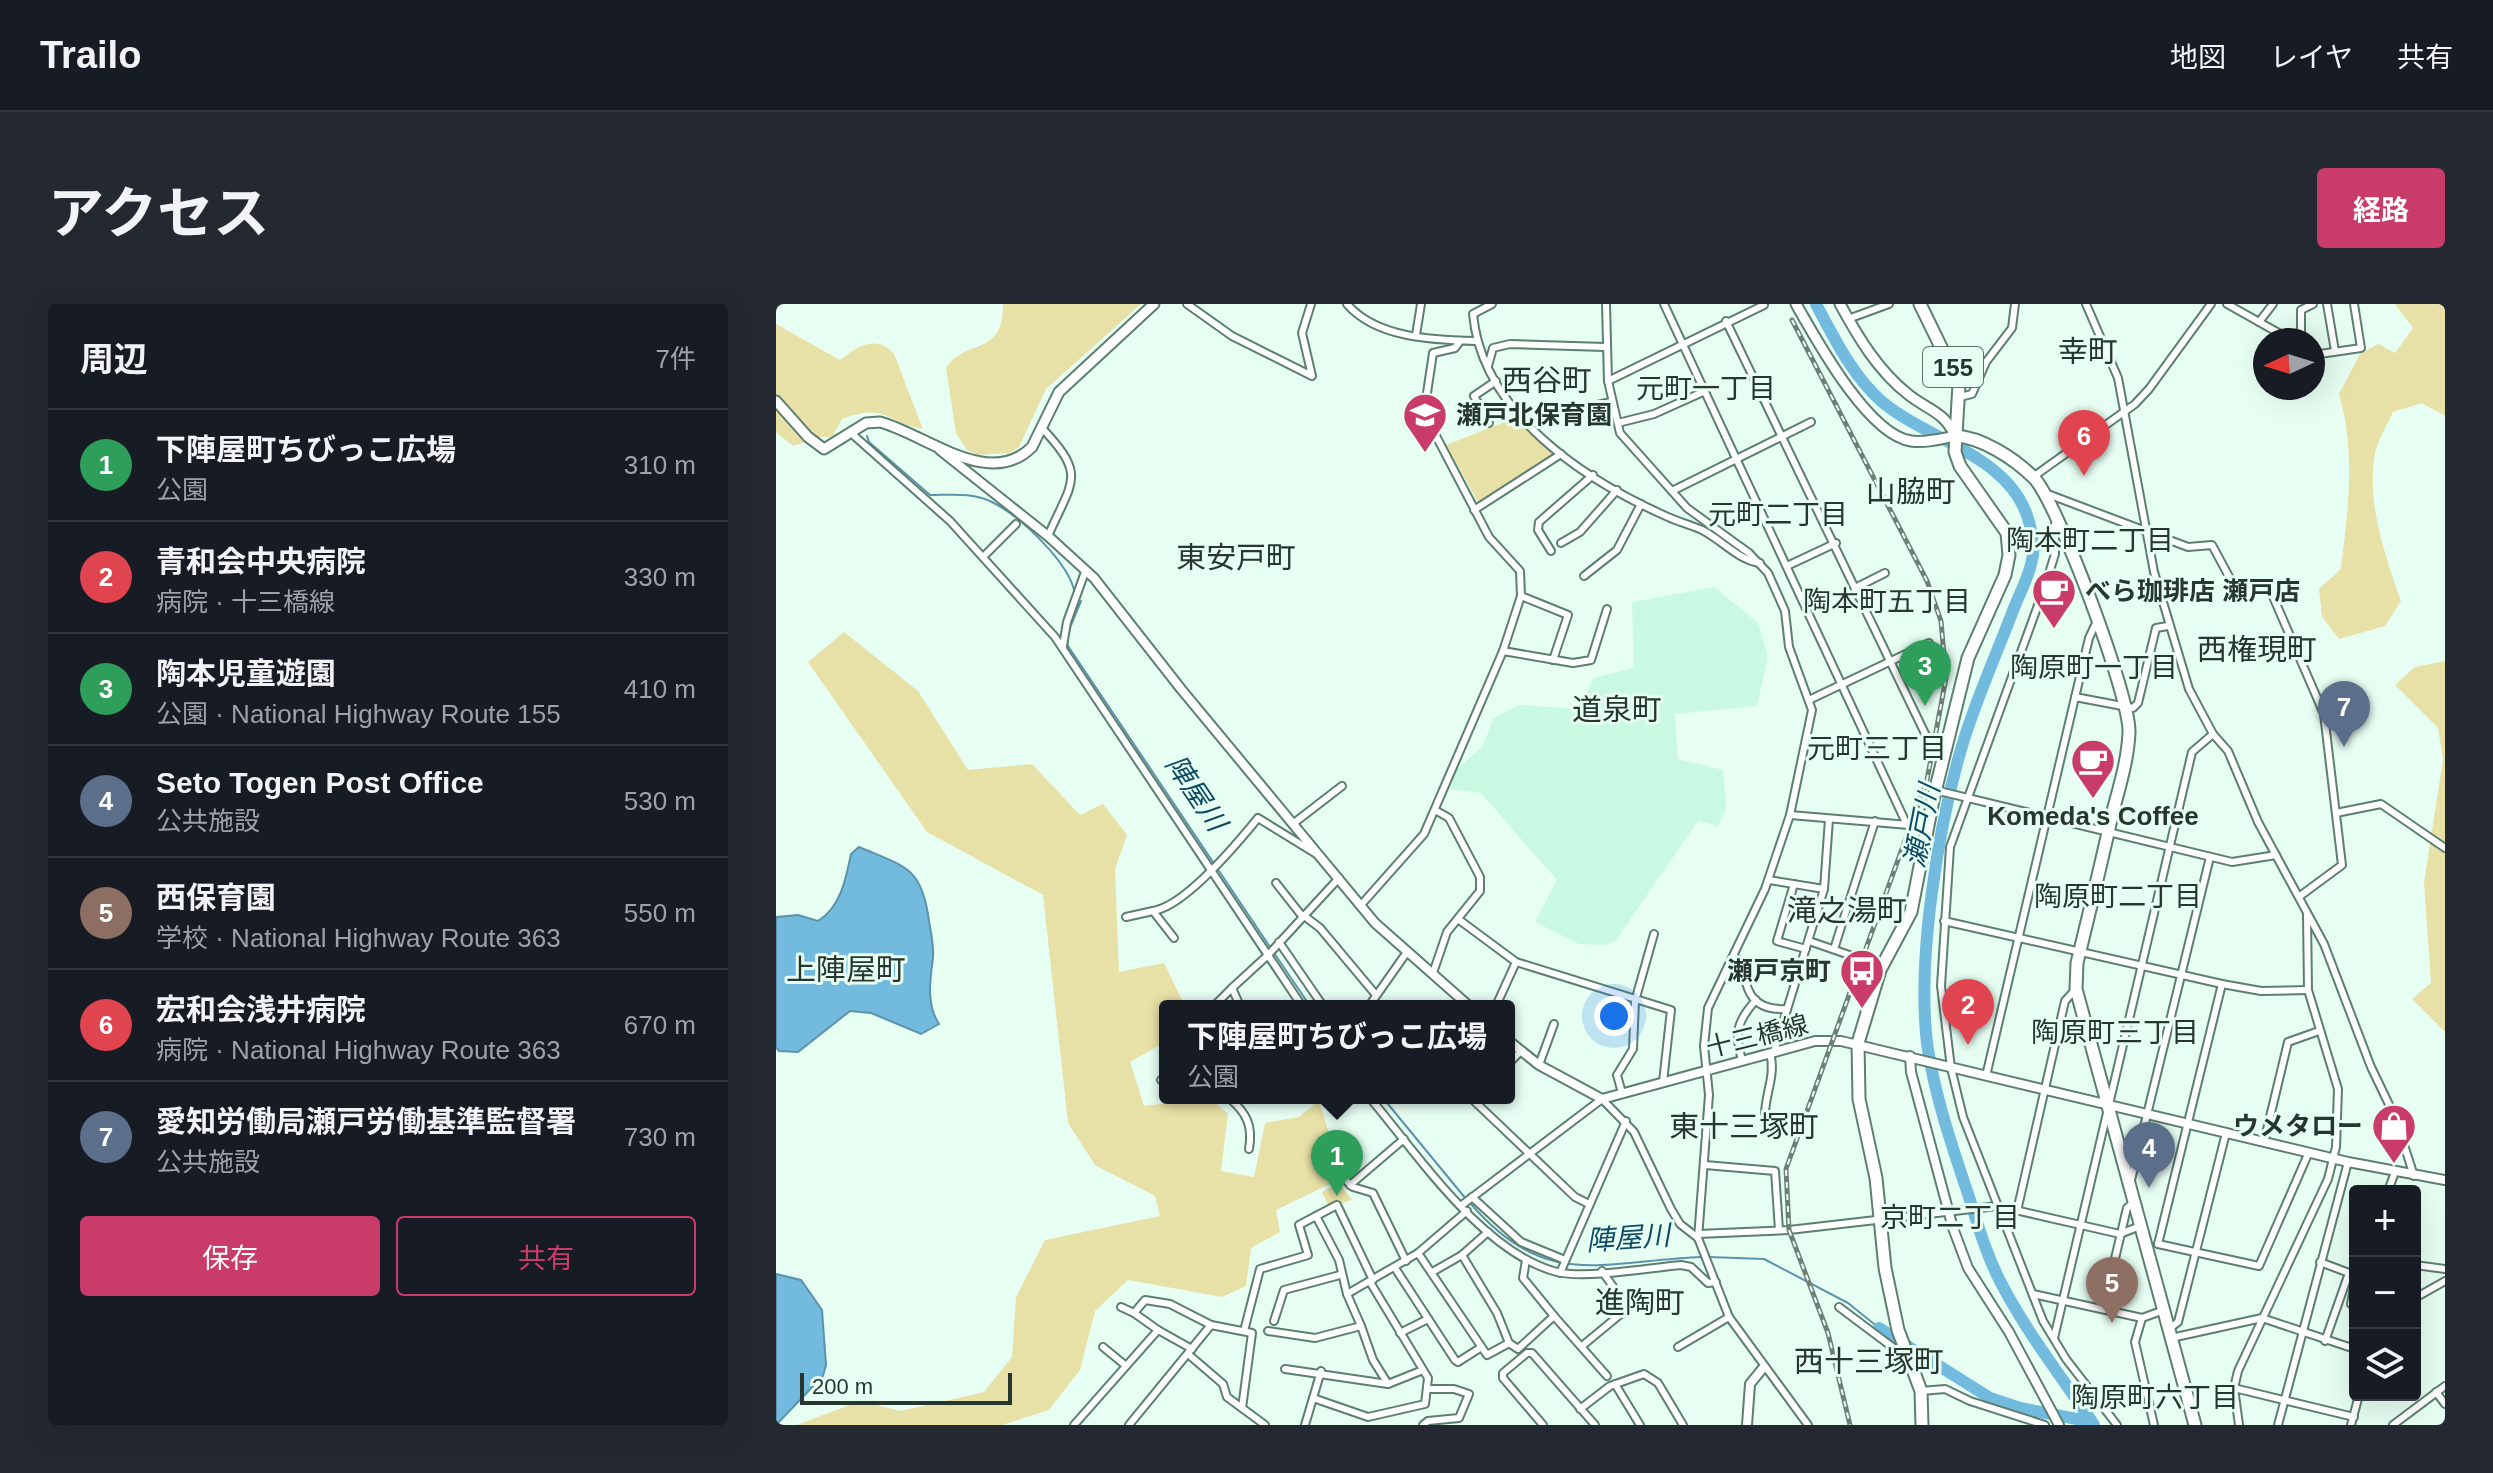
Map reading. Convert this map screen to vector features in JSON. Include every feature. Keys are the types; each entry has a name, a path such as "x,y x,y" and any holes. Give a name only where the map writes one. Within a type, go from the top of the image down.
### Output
{"highway":[{"name":"155","path":"1920,304 1955,372 1960,397 1955,436 1960,466 2007,533 2009,555 2005,575 1968,658 1926,832 1911,912 1881,966 1863,1017 1858,1043 1859,1099 1876,1178 1885,1268 1898,1330 1921,1391 1922,1425"},
{"path":"1955,436 1972,437 2033,477 2045,493 2097,621 2128,709 2129,736 2080,951 2076,989 2140,1226 2152,1246 2164,1310 2195,1425"}],"main road":[{"path":"776,401 808,437 824,449 866,423 880,422 977,463 995,462 1025,454 1059,392 1154,304"},
{"path":"1796,304 1833,369 1869,412 1901,438 1921,441 1955,436 1949,421 1908,395 1876,362 1840,304"}],"street":[{"path":"1187,304 1232,336 1312,376 1302,333 1311,304"},
{"path":"1347,304 1369,324 1416,335 1475,341"},
{"path":"1416,335 1421,304"},
{"path":"1492,304 1473,314 1475,341 1496,381 1524,423 1561,454 1617,490 1641,504 1702,530 1750,562 1760,563"},
{"path":"1606,304 1605,347 1611,402 1627,444 1687,508 1760,563 1778,588 1785,611 1789,647 1811,699 1810,724 1790,815 1769,880 1708,1008 1706,1069 1709,1095 1698,1236 1729,1317 1805,1422 1794,1425"},
{"path":"1664,304 1703,392 1844,684 1907,825"},
{"path":"1848,319 1889,304"},
{"path":"1960,397 1972,394 1986,362 2012,328 2015,304"},
{"path":"2086,304 2113,362 2168,626 2189,689 2213,734 2228,751 2258,822 2307,910 2371,1067 2395,1117 2414,1176"},
{"path":"2033,477 2124,412 2149,389 2211,304"},
{"path":"2227,304 2270,328"},
{"path":"2259,322 2273,304"},
{"path":"2301,328 2301,310 2313,304"},
{"path":"2327,304 2335,351"},
{"path":"2325,353 2361,348 2354,304"},
{"path":"1608,381 1764,305"},
{"path":"1726,321 1836,543 1931,746 1943,757"},
{"path":"1361,905 1424,834 1503,651 1521,596 1520,571 1489,537 1424,413 1433,353 1455,348 1460,341"},
{"path":"1488,366 1493,348 1510,344 1605,347"},
{"path":"1489,423 1474,396 1496,381"},
{"path":"1618,423 1654,414 1703,392"},
{"path":"1548,416 1611,402"},
{"path":"1672,491 1811,422"},
{"path":"1041,427 1066,454 1073,467 1073,479 1048,536"},
{"path":"851,433 950,521 1064,649 1273,949 1318,1000"},
{"path":"925,439 1048,536 1094,578 1181,689 1361,905 1407,952 1462,1000"},
{"path":"1474,510 1561,454"},
{"path":"1551,551 1538,530 1539,522 1593,475"},
{"path":"1561,543 1580,532 1617,490"},
{"path":"2045,493 2188,547 2212,545 2233,584 2258,584 2271,592 2324,714 2342,865 2300,896"},
{"path":"1584,576 1617,550 1641,504"},
{"path":"2055,517 2055,554 2045,586 1964,799 1950,847 1941,986 1948,1067 1995,1207 2054,1338 2066,1359 2117,1425"},
{"path":"983,557 1016,524"},
{"path":"1787,566 1836,543"},
{"path":"1064,649 1067,622 1085,572"},
{"path":"1855,588 1885,573"},
{"path":"1521,596 1568,615 1553,660"},
{"path":"1503,651 1573,663 1591,660 1607,609"},
{"path":"1986,1076 2089,638 2097,621"},
{"path":"2075,697 2128,709 2138,703 2156,628 2168,626"},
{"path":"1811,699 1929,643"},
{"path":"2054,1338 2192,752 2213,734"},
{"path":"1294,823 1342,786"},
{"path":"1938,791 2210,857 2244,862 2276,855"},
{"path":"2336,813 2381,804 2445,848"},
{"path":"1433,973 1447,932 1480,891 1480,877 1449,818 1435,810"},
{"path":"1790,815 1875,821 1907,825 1926,832"},
{"path":"1126,917 1169,909 1214,867 1258,818 1315,855 1322,855"},
{"path":"1765,1113 1766,1092 1775,1070 1772,1052 1824,889 1829,819"},
{"path":"1834,949 1875,821"},
{"path":"2129,1183 2149,1114 2210,857"},
{"path":"1220,1000 1339,878"},
{"path":"1769,880 1824,889"},
{"path":"1276,883 1303,915 1318,926 1376,995"},
{"path":"1794,884 1777,941 1806,949"},
{"path":"2239,1425 2234,1388 2262,1318 2328,1179 2333,1158 2338,1089 2308,990 2307,910"},
{"path":"1153,911 1174,938"},
{"path":"1458,919 1516,962 1681,1013"},
{"path":"1944,921 2222,984 2261,991 2308,990"},
{"path":"1622,1093 1617,1075 1633,1049 1635,1001 1654,934"},
{"path":"1809,941 1881,966"},
{"path":"1273,949 1299,1000"},
{"path":"1373,1000 1407,952"},
{"path":"1733,957 1741,961 1745,989 1756,1000 1769,1010 1787,1009"},
{"path":"1499,1000 1516,962"},
{"path":"2222,984 2188,1123 2152,1246 2259,1266 2309,1152"},
{"path":"1232,988 1237,1000"},
{"path":"2017,1211 2065,1001 2076,989"},
{"path":"1742,1060 1735,1036 1742,1016 1756,1000"},
{"path":"1663,1082 1671,1010"},
{"path":"1539,1065 1554,1024"},
{"path":"2264,1142 2288,1042 2319,1031"},
{"name":"十三橋線","path":"1602,1099 1828,1039 1858,1043 2348,1162 2445,1180"},
{"path":"1515,1046 1539,1065 1602,1099 1626,1121 1676,1217 1698,1236 1881,1221 1995,1207 2120,1234 2140,1226"},
{"path":"1515,1057 1521,1051"},
{"path":"1913,1057 1911,1072 1968,1268 2009,1332 2059,1425"},
{"path":"1347,1294 1418,1253 1467,1203 1529,1152 1602,1099"},
{"path":"1236,1104 1249,1123 1249,1149"},
{"path":"1375,1104 1404,1139 1467,1203 1488,1232 1526,1260 1602,1271 1681,1265 1691,1267 1708,1283 1716,1282"},
{"path":"1478,1104 1575,1197 1589,1204"},
{"path":"1562,1266 1626,1121"},
{"path":"2170,1334 2178,1322 2226,1133"},
{"path":"1350,1185 1404,1139"},
{"path":"2278,1425 2348,1162"},
{"path":"1705,1165 1775,1171 1779,1230"},
{"path":"2390,1185 2395,1172"},
{"path":"1340,1175 1350,1185 1373,1193 1406,1261"},
{"path":"2103,1309 2127,1208 2134,1202"},
{"path":"1467,1203 1521,1242 1562,1266"},
{"path":"1244,1331 1260,1269 1308,1255 1299,1225 1337,1205 1371,1281 1428,1378 1427,1389 1425,1404 1368,1417 1313,1398"},
{"path":"1316,1216 1339,1260 1340,1275 1373,1360 1388,1384"},
{"path":"1434,1271 1462,1255 1488,1232"},
{"path":"1418,1253 1434,1271 1487,1355 1509,1343"},
{"path":"1462,1255 1497,1313 1509,1343 1518,1349 1554,1316"},
{"path":"1526,1260 1523,1278 1582,1346 1584,1353 1607,1376"},
{"path":"2320,1262 2349,1273 2325,1341"},
{"path":"2421,1266 2445,1269"},
{"path":"1395,1268 1455,1360 1458,1362 1480,1348"},
{"path":"1582,1346 1628,1308 1602,1271"},
{"path":"1274,1321 1284,1290 1340,1275"},
{"path":"2421,1295 2445,1281"},
{"path":"2436,1288 2445,1292"},
{"path":"2033,1294 2142,1318 2164,1310"},
{"path":"1134,1313 1145,1300 1170,1304 1211,1325 1252,1333 1242,1408"},
{"path":"1121,1307 1190,1351 1223,1384 1227,1397 1265,1425"},
{"path":"1839,1307 1909,1358"},
{"path":"1678,1347 1729,1317"},
{"path":"2142,1318 2135,1342 2154,1425"},
{"path":"2170,1334 2262,1318 2303,1335 2349,1346"},
{"path":"1400,1333 1428,1319"},
{"path":"1132,1424 1211,1325"},
{"path":"1268,1331 1315,1338 1361,1326"},
{"path":"1074,1425 1158,1330"},
{"path":"1103,1347 1125,1365"},
{"path":"1543,1425 1503,1378 1503,1373 1527,1353 1532,1353 1595,1425"},
{"path":"1747,1425 1750,1384 1763,1368"},
{"path":"1285,1369 1321,1371 1388,1384 1423,1370"},
{"path":"1305,1425 1321,1371"},
{"path":"1580,1409 1615,1384 1644,1374 1658,1383 1683,1425"},
{"path":"1615,1384 1640,1425"},
{"path":"2393,1425 2445,1386"},
{"path":"2234,1388 2354,1417"},
{"path":"1423,1425 1428,1421 1459,1418 1469,1394 1454,1389 1427,1389"},
{"path":"1921,1391 1945,1389 1970,1401 2045,1425"},
{"path":"2436,1392 2445,1404"},
{"path":"2351,1425 2358,1401"}],"shaded area":[{"path":"1003,304 1141,304 1046,389 1019,447 1010,453 977,455 967,450 956,433 946,368 954,359 991,340 1001,321"},
{"path":"2395,304 2445,304 2445,416 2422,403 2393,412 2383,432 2375,453 2373,472 2375,510 2401,601 2385,626 2339,639 2322,617 2319,589 2341,569 2346,524 2349,459 2339,394 2360,354 2378,344 2395,353 2413,328"},
{"path":"776,324 840,360 867,344 887,348 894,354 923,429 877,413 857,414 842,419 832,437 821,437 793,446 776,432"},
{"path":"1516,413 1525,428 1556,454 1478,502 1446,445 1502,423"},
{"path":"1714,587 1758,623 1768,656 1757,706 1675,714 1678,759 1723,770 1726,808 1718,826 1698,821 1616,940 1606,945 1579,944 1535,922 1557,880 1481,793 1450,789 1456,770 1483,746 1493,719 1519,705 1577,709 1582,706 1593,678 1634,668 1632,602"},
{"path":"844,632 918,691 968,770 1032,764 1080,815 1103,804 1127,835 1115,869 1119,972 1164,963 1182,1000 1159,1000 1159,1045 1130,1062 1144,1106 1217,1104 1228,1114 1221,1171 1254,1177 1265,1123 1299,1117 1314,1104 1320,1104 1330,1137 1315,1149 1336,1181 1276,1210 1280,1232 1251,1248 1246,1286 1222,1297 1128,1280 1095,1311 1080,1370 1049,1410 1002,1425 797,1425 860,1401 901,1411 984,1392 1012,1357 1016,1297 1045,1240 1160,1216 1155,1196 1095,1165 1068,1123 1043,895 927,832 808,662"},
{"path":"2445,661 2445,1032 2412,999 2431,983 2424,883 2443,759 2438,728 2395,685 2415,667"},
{"path":"1339,1183 1352,1200 1329,1207 1322,1192"}],"water":[{"path":"859,847 909,871 922,889 933,949 931,1000 939,1024 921,1034 871,1013 850,1011 798,1052 779,1051 776,1047 776,917 798,915 818,921 826,915 841,891 851,854"},
{"path":"776,1274 801,1280 822,1310 826,1365 823,1376 776,1425"}],"waterway":[{"name":"瀬戸川","path":"1816,304 1844,355 1870,390 1899,414 1965,451 2005,480 2020,499 2030,526 2033,546 2031,566 1968,728 1945,815 1927,933 1927,1043 1944,1118 1995,1270 2021,1318 2094,1425"},
{"name":"陣屋川","path":"867,436 869,442 930,495 977,497 992,502 1016,518 1054,555 1075,594"},
{"name":"陣屋川","path":"1069,630 1081,601"},
{"name":"陣屋川","path":"1067,640 1068,646 1270,947"},
{"name":"陣屋川","path":"1274,953 1306,1000"},
{"name":"陣屋川","path":"1388,1104 1466,1199"},
{"name":"陣屋川","path":"1471,1204 1498,1231 1525,1250 1550,1260 1577,1265 1604,1265 1702,1257"},
{"name":"陣屋川","path":"1709,1257 1764,1259 1848,1303 1879,1328"},
{"name":"陣屋川","path":"1879,1328 1990,1398 2020,1408 2092,1422"}],"railway":[{"path":"1792,320 1927,581 1941,621 1946,678 1927,780 1786,1169 1789,1230 1828,1333 1850,1425"}],"place":[{"name":"瀬戸北保育園","path":"1425,454"},
{"name":"宏和会浅井病院","path":"2084,476"},
{"name":"べら珈琲店 瀬戸店","path":"2054,630"},
{"name":"陶本児童遊園","path":"1925,706"},
{"name":"愛知労働局瀬戸労働基準監督署","path":"2344,747"},
{"name":"Komeda's Coffee","path":"2093,800"},
{"name":"瀬戸京町","path":"1862,1010"},
{"name":"青和会中央病院","path":"1968,1045"},
{"name":"ウメタロー","path":"2394,1165"},
{"name":"Seto Togen Post Office","path":"2149,1188"},
{"name":"下陣屋町ちびっこ広場","path":"1337,1196"},
{"name":"西保育園","path":"2112,1323"}],"district":[{"name":"幸町","path":"2088,351"},
{"name":"西谷町","path":"1547,380"},
{"name":"元町一丁目","path":"1706,388"},
{"name":"山脇町","path":"1911,491"},
{"name":"元町二丁目","path":"1778,514"},
{"name":"陶本町二丁目","path":"2090,540"},
{"name":"東安戸町","path":"1236,557"},
{"name":"陶本町五丁目","path":"1887,601"},
{"name":"西権現町","path":"2257,649"},
{"name":"陶原町一丁目","path":"2094,667"},
{"name":"道泉町","path":"1617,709"},
{"name":"元町三丁目","path":"1877,748"},
{"name":"陶原町二丁目","path":"2118,896"},
{"name":"滝之湯町","path":"1847,910"},
{"name":"上陣屋町","path":"846,969"},
{"name":"陶原町三丁目","path":"2115,1032"},
{"name":"東十三塚町","path":"1744,1126"},
{"name":"京町二丁目","path":"1950,1217"},
{"name":"進陶町","path":"1640,1302"},
{"name":"西十三塚町","path":"1869,1361"},
{"name":"陶原町六丁目","path":"2155,1397"}]}
